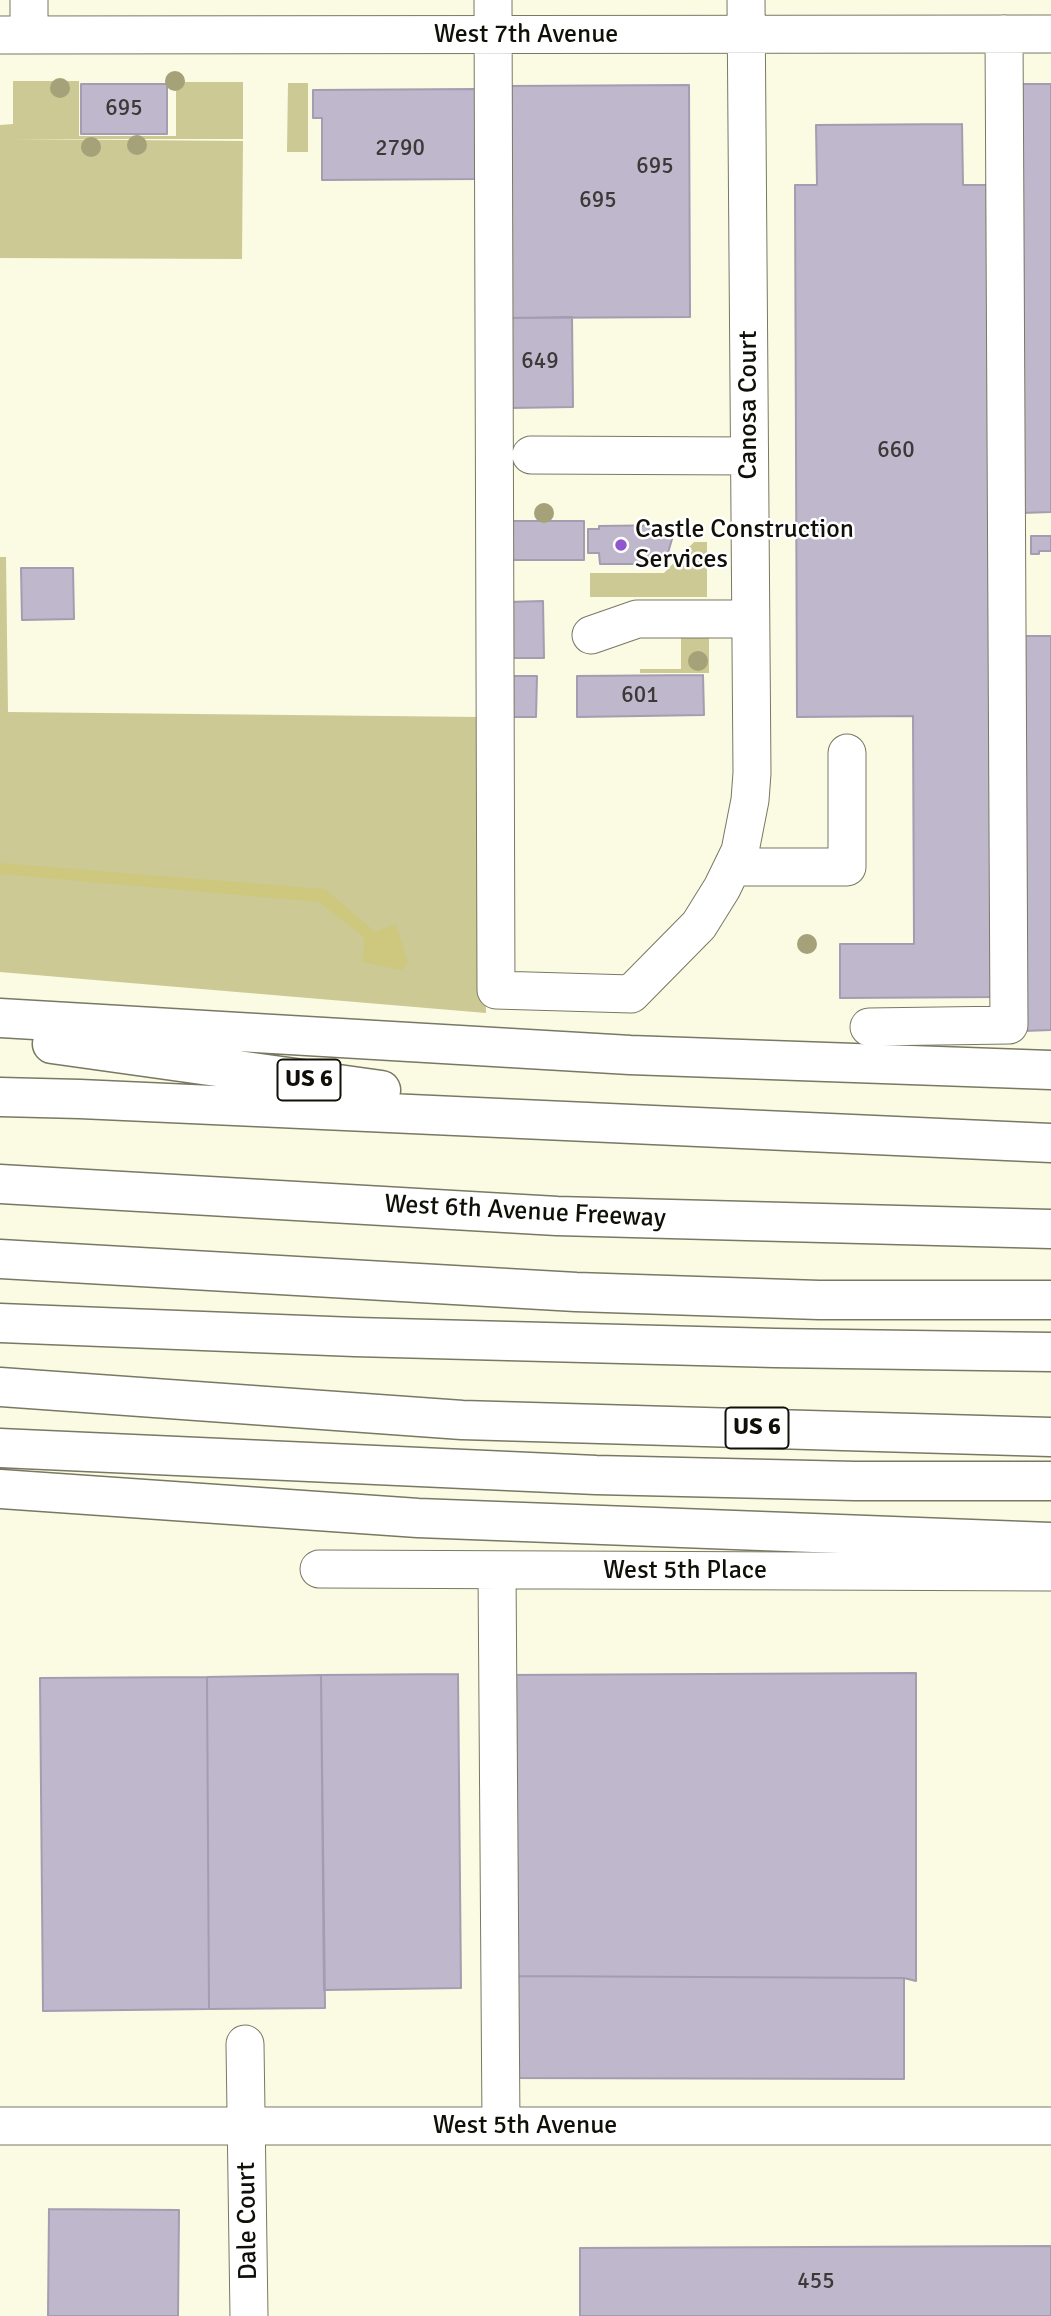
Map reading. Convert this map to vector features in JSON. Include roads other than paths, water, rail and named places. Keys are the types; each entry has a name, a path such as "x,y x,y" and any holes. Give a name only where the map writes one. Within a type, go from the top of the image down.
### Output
{"highway":[{"path":"0,1018 644,1056 1051,1070"},
{"name":"US 6","path":"0,1037 618,1123 1051,1143"},
{"path":"0,1097 618,1123"},
{"name":"West 6th Avenue Freeway","path":"0,1184 557,1216 1051,1229"},
{"path":"0,1259 576,1292 819,1300 1051,1300"},
{"path":"0,1322 355,1337 1051,1352"},
{"name":"US 6","path":"0,1387 462,1420 1051,1437"},
{"path":"0,1448 596,1475 855,1481 1051,1481"},
{"path":"0,1489 418,1518 1051,1542"}],"street":[{"name":"Canosa Court","path":"493,17 496,990 631,994 699,925 733,867 746,831 750,800 746,17"},
{"name":"West 7th Avenue","path":"19,23 746,17 1004,34 1051,34"},
{"path":"869,1027 1009,1026 1004,34"},
{"path":"531,455 749,456"},
{"path":"591,635 638,619 750,619"},
{"path":"733,867 847,867 847,753"},
{"name":"West 5th Place","path":"319,1569 1051,1572"},
{"path":"497,1570 501,2126"},
{"name":"Dale Court","path":"245,2044 249,2316"},
{"name":"West 5th Avenue","path":"0,2126 1051,2126"}],"place":[{"name":"Castle Construction Services","path":"621,545"}]}
